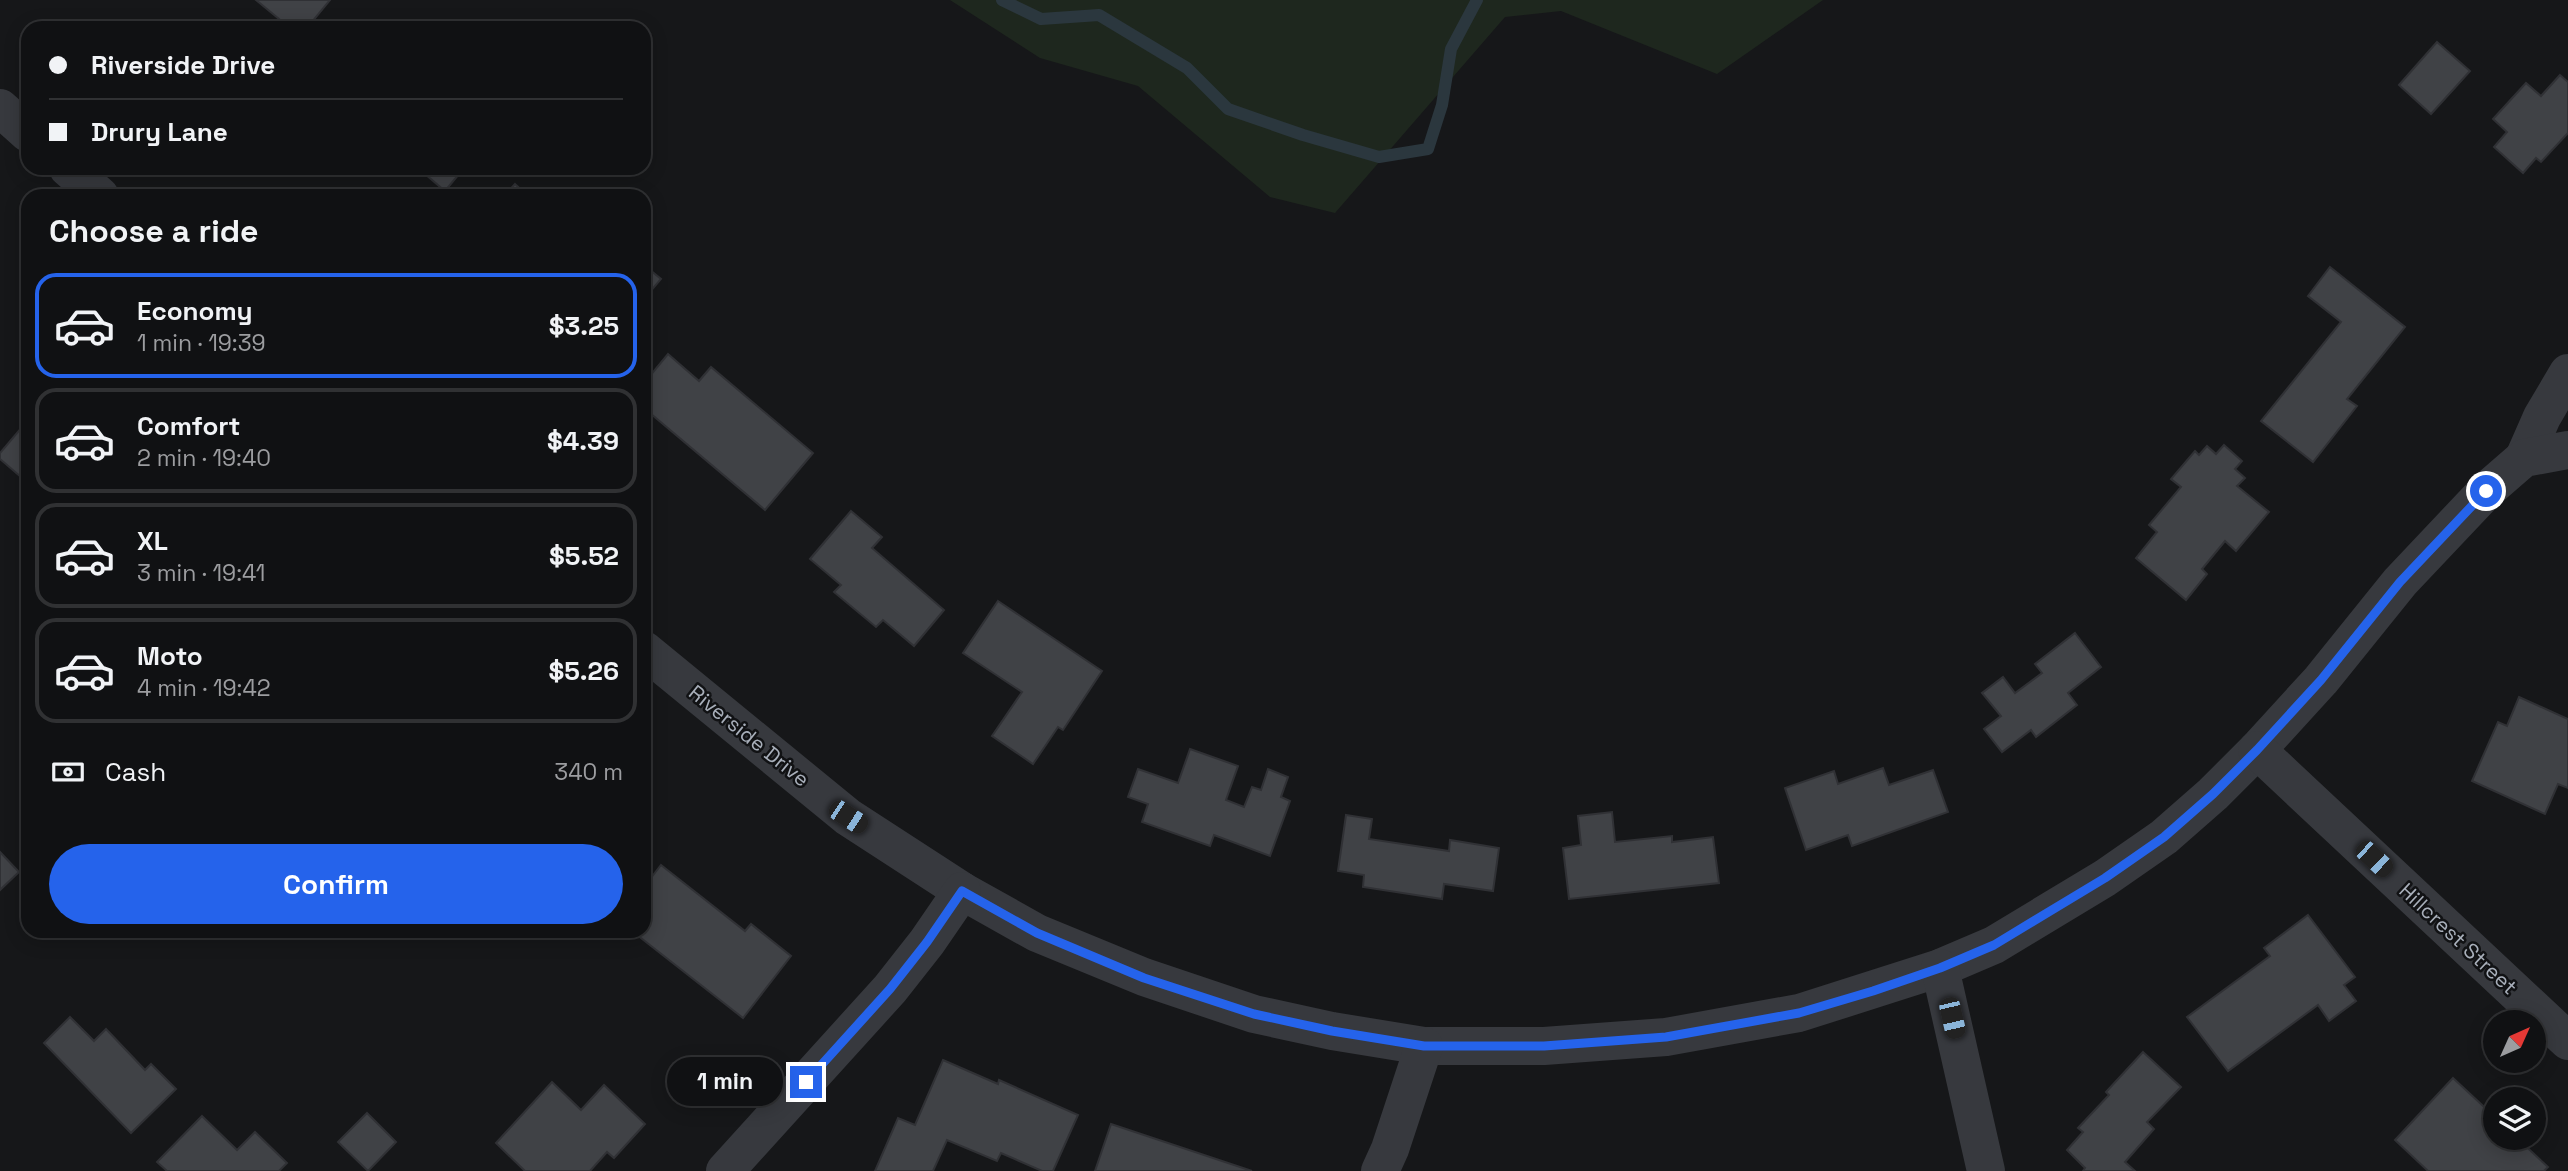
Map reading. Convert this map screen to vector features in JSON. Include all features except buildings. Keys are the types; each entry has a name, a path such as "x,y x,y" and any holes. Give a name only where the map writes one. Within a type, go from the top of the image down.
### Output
{"street":[{"path":"0,108 21,126"},
{"path":"76,175 92,189"},
{"path":"2524,458 2542,416 2568,373"},
{"path":"2524,458 2568,450"},
{"name":"Riverside Drive","path":"651,656 848,817 962,891 1037,933 1144,978 1254,1014 1332,1031 1424,1046 1544,1046 1666,1037 1799,1013 1940,968 1994,945 2105,878 2164,837 2257,750 2321,680 2432,548 2486,491 2524,458"},
{"name":"Hillcrest Street","path":"2257,750 2568,1041"},
{"path":"725,1171 890,989 962,891"},
{"path":"1940,968 1986,1171"},
{"path":"1380,1171 1390,1149 1424,1046"}],"shaded area":[{"path":"950,0 1823,0 1717,74 1561,11 1505,17 1335,213 1270,197 1138,86 1040,58"}],"waterway":[{"path":"1002,0 1041,19 1099,15 1187,68 1228,109 1379,157 1428,149 1442,105 1451,49 1477,0"}],"route":[{"path":"806,1082 890,989 962,891 1037,933 1144,978 1254,1014 1332,1031 1424,1046 1544,1046 1666,1037 1799,1013 1940,968 1994,945 2105,878 2164,837 2257,750 2321,680 2400,582 2486,491"}]}
